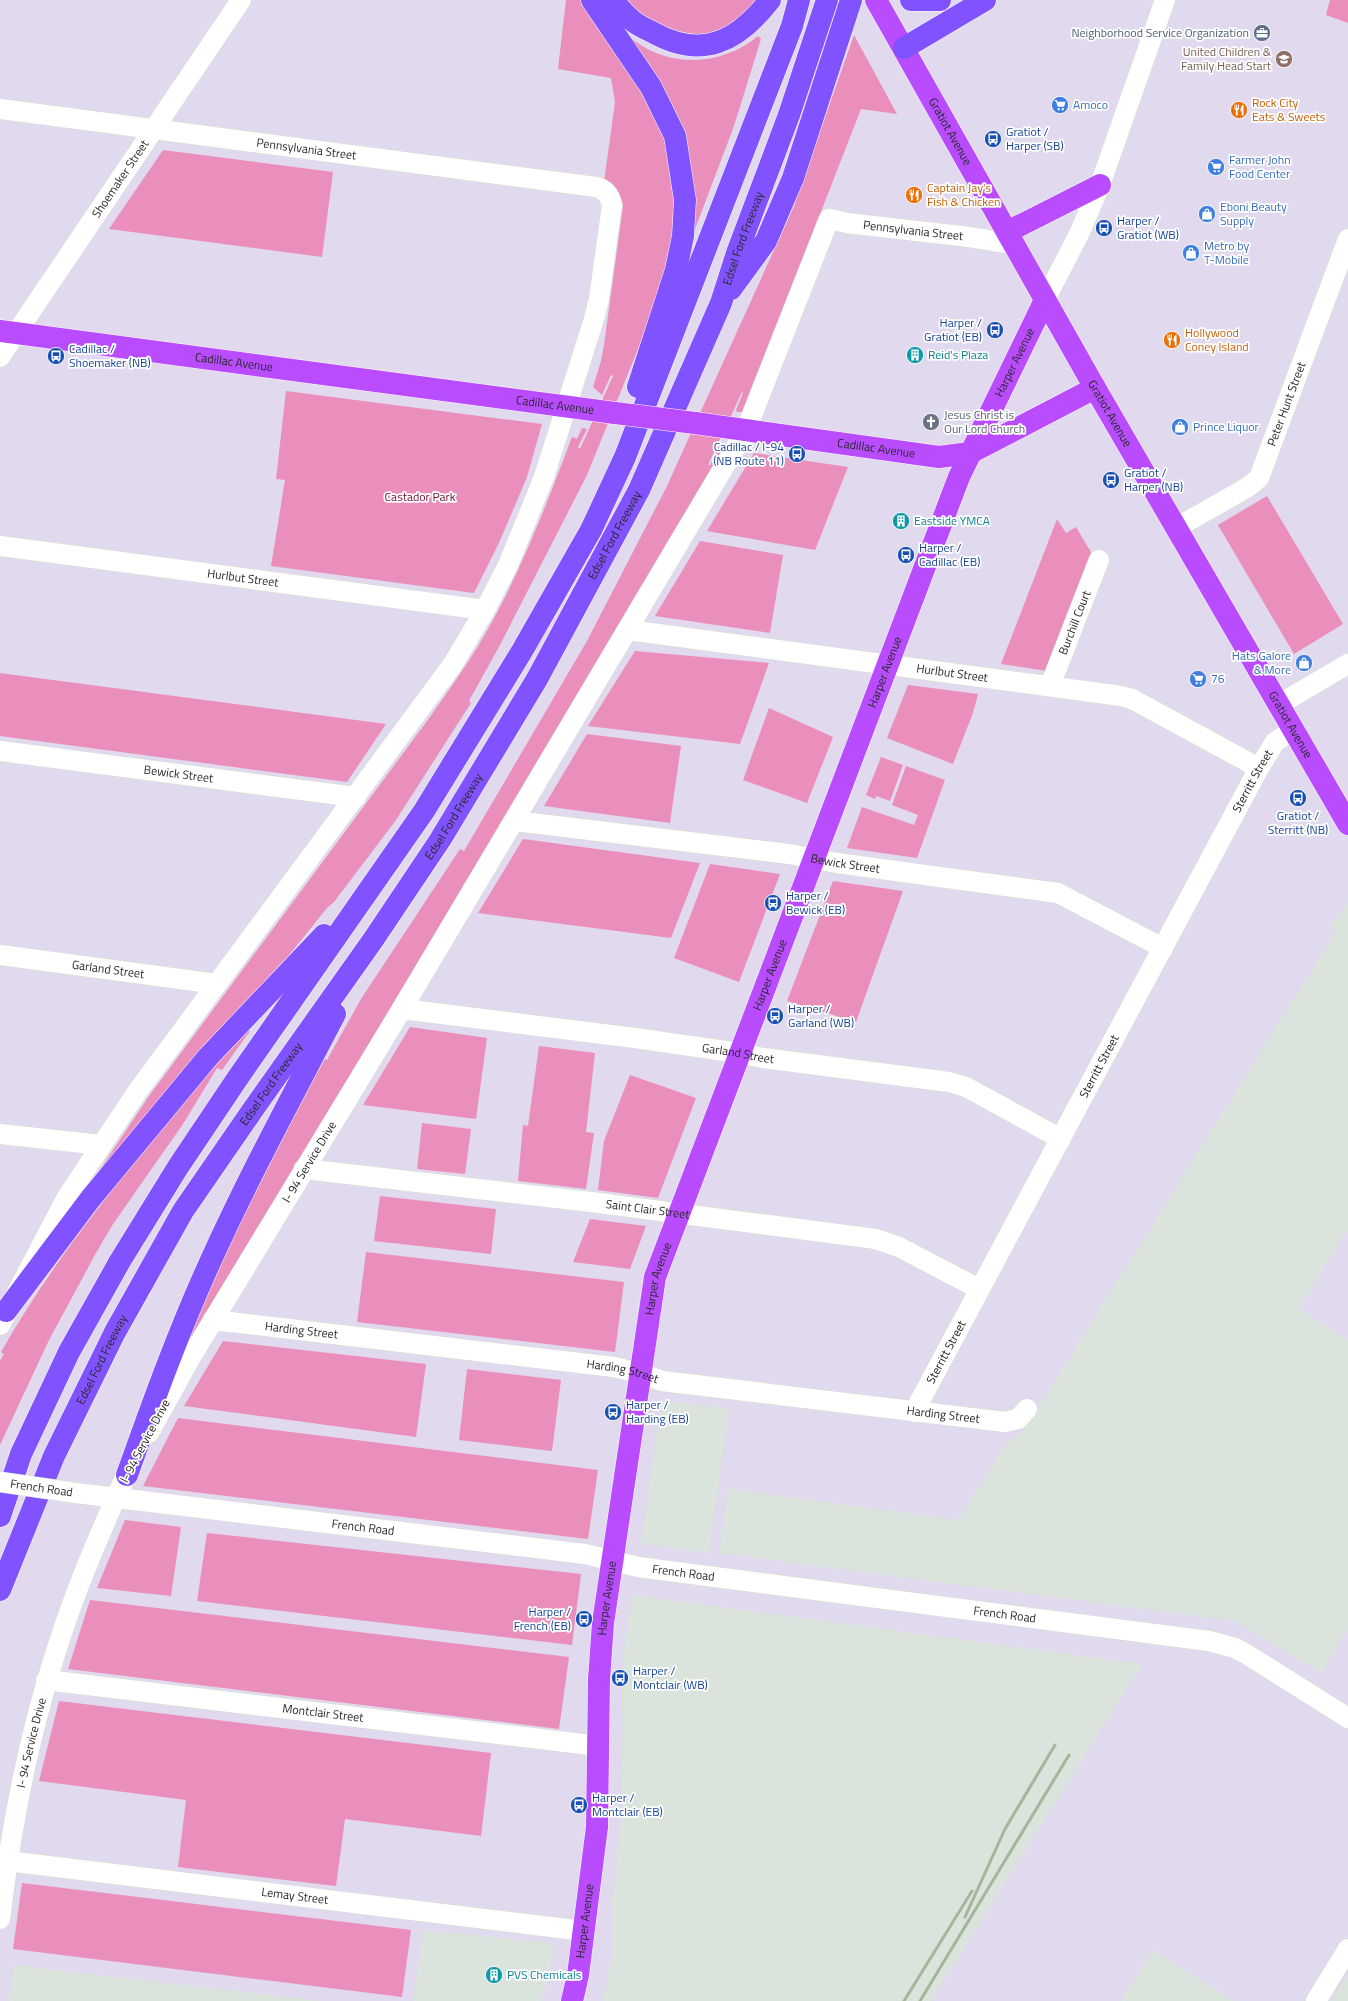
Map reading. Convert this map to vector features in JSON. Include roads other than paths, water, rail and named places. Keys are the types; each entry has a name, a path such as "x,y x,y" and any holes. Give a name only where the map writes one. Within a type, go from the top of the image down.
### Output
{"highway":[{"path":"592,0 651,87 675,136 685,200 683,236 676,270 638,384 625,457"},
{"path":"612,0 634,22 661,37 681,45 705,46 730,37 755,19 770,0"},
{"name":"Edsel Ford Freeway","path":"0,1516 21,1454 70,1352 120,1261 178,1167 237,1079 424,810 522,651 591,530 625,457 792,26 799,0"},
{"name":"Edsel Ford Freeway","path":"0,1590 54,1456 115,1332 180,1218 254,1108 373,940 440,840 563,632 638,490 721,303 737,253 791,108 827,0"},
{"path":"721,303 766,241 793,178 851,0"},
{"path":"911,0 940,0"},
{"path":"904,48 985,0"},
{"path":"2,1315 91,1198 208,1057 373,883"},
{"path":"127,1475 172,1350 210,1261 248,1181 373,940"}],"main road":[{"name":"Gratiot Avenue","path":"876,0 1095,388 1348,824"},
{"path":"1010,238 1100,185"},
{"name":"Harper Avenue","path":"572,2001 578,1975 597,1827 600,1650 612,1560 655,1277 886,664 959,477 1046,300"},
{"name":"Cadillac Avenue","path":"8,332 695,423 939,457 970,454 1095,388"}],"street":[{"name":"Shoemaker Street","path":"0,357 8,332 154,129 241,0"},
{"name":"Harper Avenue","path":"1046,300 1080,232 1100,185 1165,0"},
{"name":"Pennsylvania Street","path":"0,109 596,187 604,190 609,196 612,205 599,299 567,406"},
{"name":"Pennsylvania Street","path":"746,430 829,218 847,223 969,237 1010,238"},
{"name":"Peter Hunt Street","path":"1176,528 1248,488 1259,478 1348,239"},
{"path":"2,1315 67,1197 137,1092 453,664 485,610 530,516 567,406"},
{"path":"402,1009 746,430"},
{"name":"Hurlbut Street","path":"0,546 485,610"},
{"name":"Burchill Court","path":"1050,686 1099,560"},
{"name":"Hurlbut Street","path":"628,630 1121,696 1132,699 1259,768"},
{"path":"1278,705 1348,664"},
{"name":"Sterritt Street","path":"914,1412 1259,768 1275,742 1293,730"},
{"name":"Bewick Street","path":"0,751 356,797"},
{"name":"Bewick Street","path":"514,821 789,854 813,859 1058,893 1163,948"},
{"name":"Garland Street","path":"0,955 217,984"},
{"name":"Garland Street","path":"402,1009 949,1082 966,1087 1061,1138"},
{"name":"I- 94 Service Drive","path":"0,1919 7,1862 23,1772 46,1680 76,1592 116,1498 127,1475 213,1320 402,1009"},
{"path":"0,1134 101,1146"},
{"name":"Saint Clair Street","path":"304,1169 678,1213 876,1239 899,1247 980,1289"},
{"name":"Harding Street","path":"213,1320 614,1367 640,1373 662,1381 1005,1422 1018,1419 1027,1409"},
{"name":"French Road","path":"0,1482 116,1498 577,1553 638,1567 1220,1643 1248,1655 1348,1718"},
{"name":"Montclair Street","path":"46,1680 599,1746"},
{"name":"Lemay Street","path":"7,1862 584,1931"},
{"path":"1316,2001 1348,1949"}],"railway":[{"path":"965,1917 1005,1829 1055,1745"},
{"path":"920,2001 1069,1755"},
{"path":"904,2001 972,1891"}],"place":[{"name":"Neighborhood Service Organization","path":"1262,33"},
{"name":"United Children & Family Head Start","path":"1284,59"},
{"name":"Amoco","path":"1060,105"},
{"name":"Rock City Eats & Sweets","path":"1239,110"},
{"name":"Gratiot / Harper (SB)","path":"993,139"},
{"name":"Farmer John Food Center","path":"1216,167"},
{"name":"Captain Jay's Fish & Chicken","path":"914,195"},
{"name":"Eboni Beauty Supply","path":"1207,214"},
{"name":"Harper / Gratiot (WB)","path":"1104,228"},
{"name":"Metro by T-Mobile","path":"1191,253"},
{"name":"Harper / Gratiot (EB)","path":"995,330"},
{"name":"Hollywood Coney Island","path":"1172,340"},
{"name":"Reid's Plaza","path":"915,355"},
{"name":"Cadillac / Shoemaker (NB)","path":"56,356"},
{"name":"Jesus Christ is Our Lord Church","path":"931,422"},
{"name":"Prince Liquor","path":"1180,427"},
{"name":"Cadillac / I-94 (NB Route 11)","path":"797,454"},
{"name":"Gratiot / Harper (NB)","path":"1111,480"},
{"name":"Eastside YMCA","path":"901,521"},
{"name":"Harper / Cadillac (EB)","path":"906,555"},
{"name":"Hats Galore & More","path":"1304,663"},
{"name":"76","path":"1198,679"},
{"name":"Gratiot / Sterritt (NB)","path":"1298,798"},
{"name":"Harper / Bewick (EB)","path":"773,903"},
{"name":"Harper / Garland (WB)","path":"775,1016"},
{"name":"Harper / Harding (EB)","path":"613,1412"},
{"name":"Harper / French (EB)","path":"584,1619"},
{"name":"Harper / Montclair (WB)","path":"620,1678"},
{"name":"Harper / Montclair (EB)","path":"579,1805"},
{"name":"PVS Chemicals","path":"494,1975"}],"park label":[{"name":"Castador Park","path":"420,497"}]}
